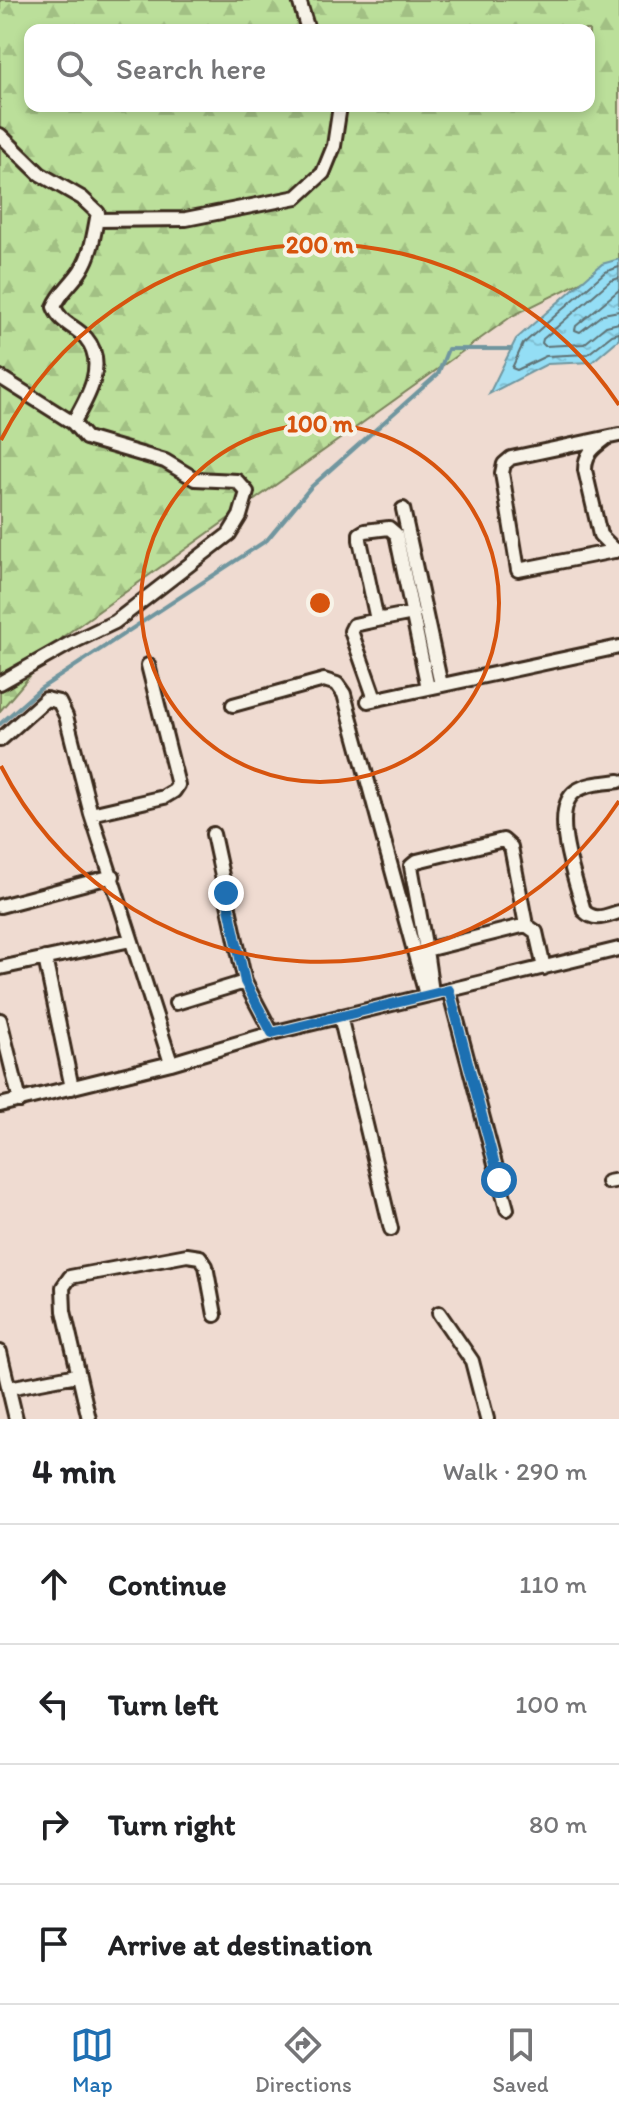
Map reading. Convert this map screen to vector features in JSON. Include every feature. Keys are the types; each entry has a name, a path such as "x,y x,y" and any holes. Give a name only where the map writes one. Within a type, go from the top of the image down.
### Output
{"street":[{"path":"299,0 306,24"},
{"path":"97,220 186,219 297,197 323,173 334,146 339,112"},
{"path":"0,135 40,174 82,198 98,213 91,250 81,271 65,288 54,307 58,318 87,339 95,363 92,390 73,423"},
{"path":"0,377 73,423 86,438 165,461 195,479 237,481 247,492 240,516 229,534 115,622 0,683"},
{"path":"613,436 511,458 504,464 503,486 518,570 618,550"},
{"path":"613,436 590,451 585,470 600,535 618,550"},
{"path":"403,509 441,685"},
{"path":"377,620 360,534 389,528 396,534 428,688"},
{"path":"413,613 354,625 351,631 371,700 619,647"},
{"path":"91,814 164,797 178,785 148,665"},
{"path":"233,705 324,680 337,684 344,694 429,994"},
{"path":"0,740 46,699 59,702 66,716 91,814 171,1063"},
{"path":"619,781 577,790 567,798 562,821 584,911 597,919 619,912"},
{"path":"213,834 245,982 272,1033"},
{"path":"429,994 426,950 411,866 417,861 503,840 511,847 526,925 536,932 544,968"},
{"path":"0,906 113,876"},
{"path":"426,950 526,925"},
{"path":"0,968 131,940"},
{"path":"0,1105 171,1063 272,1033 619,949"},
{"path":"45,958 72,1088"},
{"path":"176,1003 245,982"},
{"path":"449,990 507,1209"},
{"path":"340,1016 391,1229"},
{"path":"0,1020 20,1101"},
{"path":"89,1419 64,1311 63,1287 70,1277 187,1255 200,1257 206,1266 215,1315"},
{"path":"439,1313 472,1361 487,1419"},
{"path":"0,1352 16,1419"},
{"path":"9,1388 77,1375"}],"green space":[{"path":"0,0 619,0 619,263 512,316 64,636 0,711"}],"water":[{"path":"619,259 619,339 592,362 547,364 489,394 516,339 602,264"}],"waterway":[{"path":"0,724 40,689 267,540 311,487 438,374 448,349 511,349"}],"route":[{"path":"226,893 245,982 272,1033 449,990 499,1180"}]}
